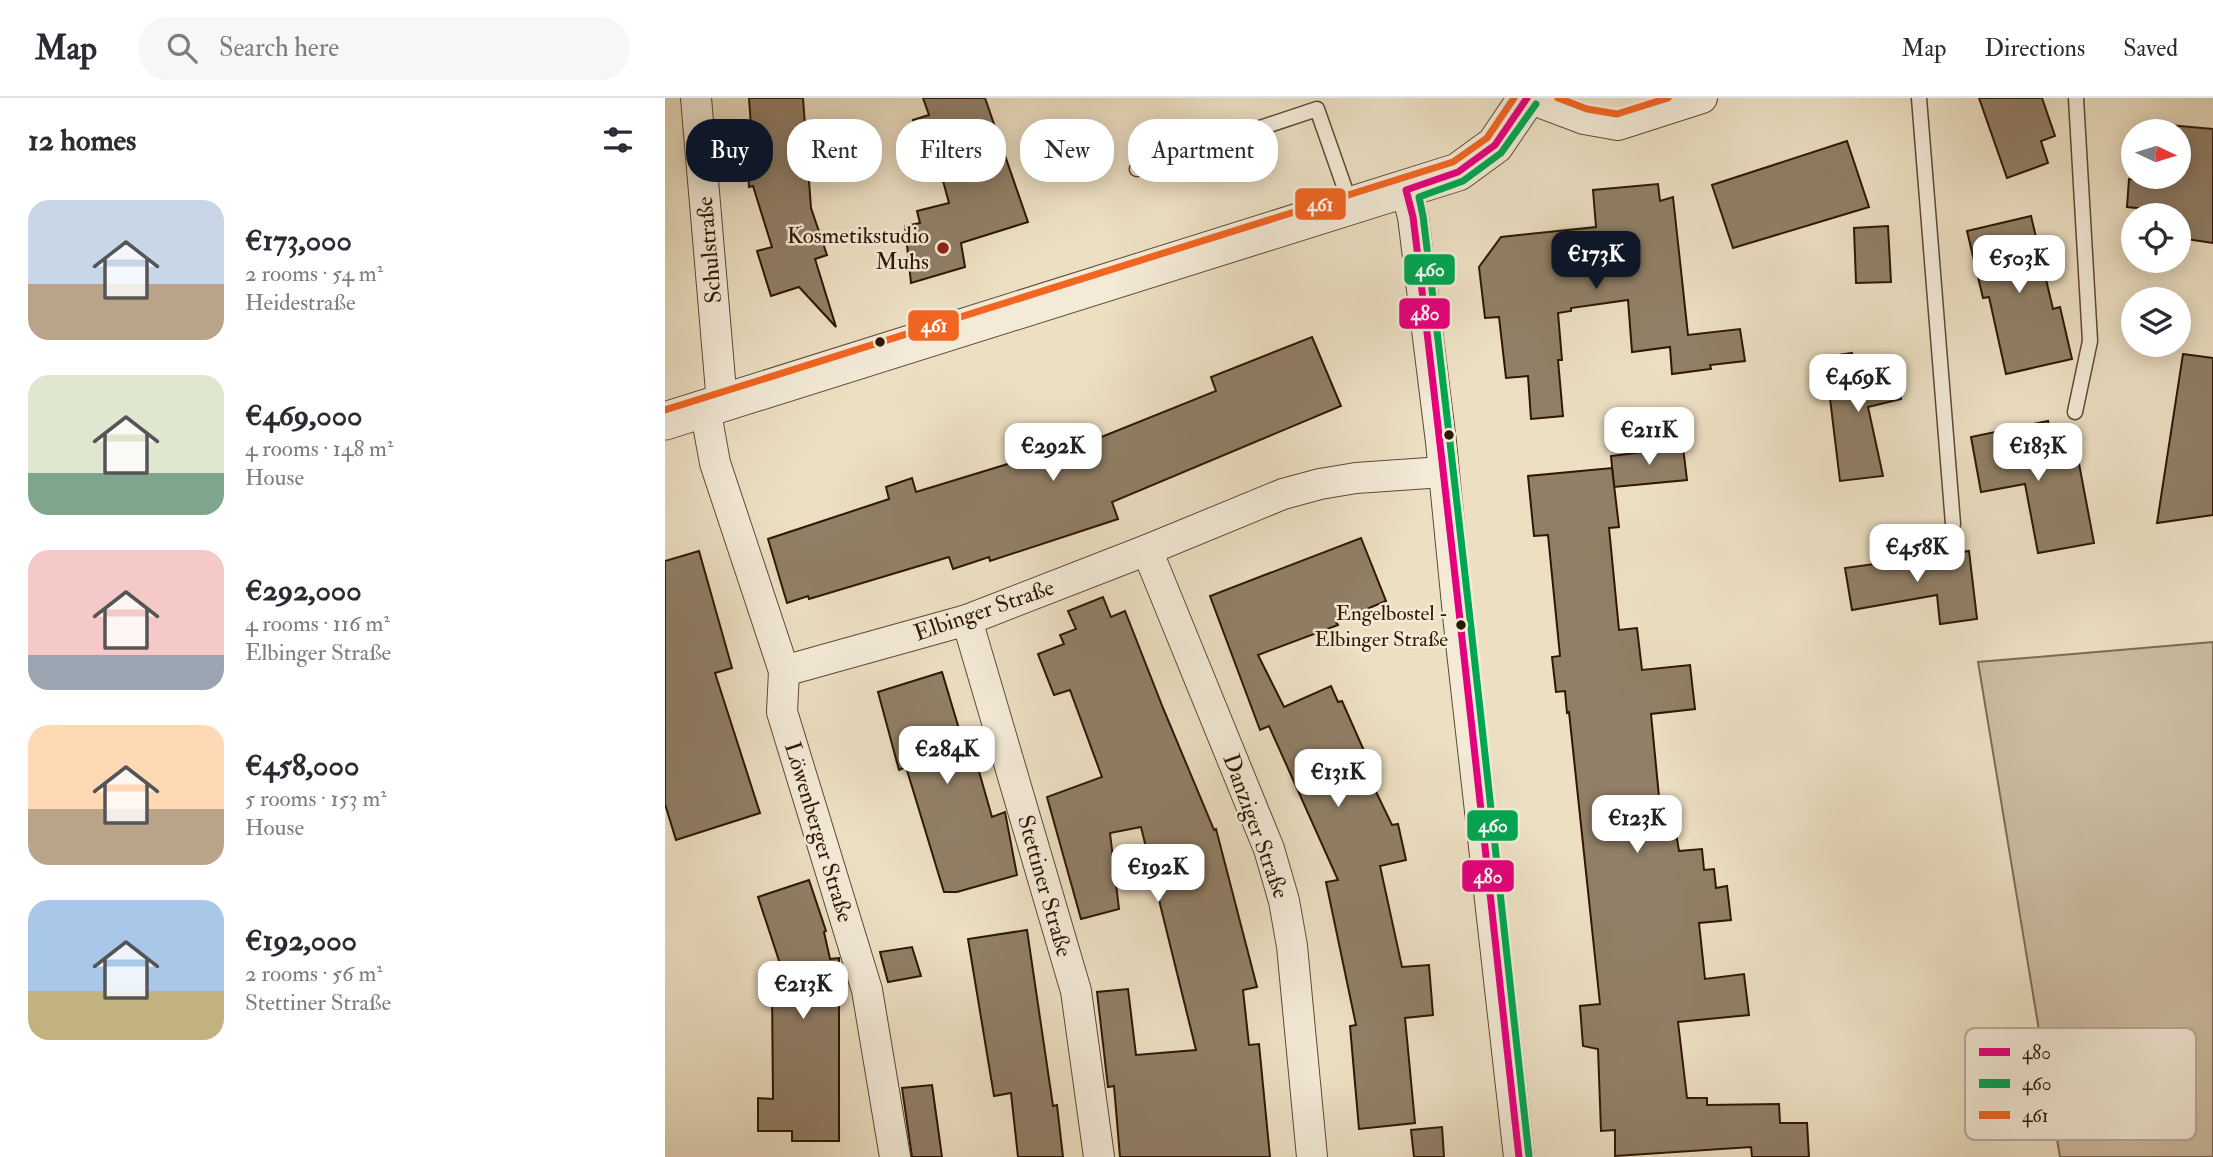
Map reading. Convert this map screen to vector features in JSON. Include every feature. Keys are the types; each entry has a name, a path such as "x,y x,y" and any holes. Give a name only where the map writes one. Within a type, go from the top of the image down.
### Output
{"street":[{"name":"Schulstraße","path":"696,98 713,405"},
{"path":"665,421 1458,173 1495,145 1527,98 1584,120 1618,125 1702,98"},
{"path":"1406,190 1413,217 1443,472 1518,1157"},
{"path":"713,405 715,463 784,671"},
{"name":"Elbinger Straße","path":"784,671 967,620 1147,551 1283,494 1356,478 1443,472"},
{"name":"Danziger Straße","path":"1147,551 1269,849 1284,901 1292,946 1312,1157"},
{"name":"Stettiner Straße","path":"967,620 1076,991 1099,1157"},
{"name":"Löwenberger Straße","path":"784,671 782,712 867,990 895,1157"}],"lane":[{"path":"1919,98 1953,524"},
{"path":"2075,412 2090,341 2076,98"},
{"path":"1278,122 1317,109 1352,207"}],"shaded area":[{"path":"2213,642 2213,1157 2060,1157 2057,1140 2196,1140 2196,1028 2039,1028 1978,662"}],"building":[{"path":"749,98 803,98 805,119 787,119 787,182 809,182 811,208 827,255 815,259 836,327 799,287 771,296 757,251 772,247 753,186 749,187 749,182 773,182 773,119 750,119"},
{"path":"923,98 985,98 992,119 916,119 929,115"},
{"path":"1979,98 2042,98 2055,136 2041,141 2048,163 2007,178"},
{"path":"2191,127 2213,129 2213,243 2191,240 2191,203 2127,203 2128,189 2191,189"},
{"path":"1847,141 1869,207 1733,248 1712,185"},
{"path":"1006,159 1028,222 961,243 965,267 911,283 905,226 920,223 917,211 949,203 943,182 1006,182"},
{"path":"1658,184 1660,201 1673,197 1688,335 1740,329 1745,361 1710,365 1711,369 1672,374 1670,347 1632,352 1628,300 1571,308 1571,311 1558,313 1562,360 1558,360 1563,416 1531,419 1528,376 1506,378 1499,317 1485,318 1479,267 1501,237 1596,227 1593,190"},
{"path":"2031,216 2053,309 2060,307 2072,359 2006,374 1989,297 1983,298 1967,231"},
{"path":"1888,226 1891,282 1856,283 1854,228"},
{"path":"1312,337 1341,406 1112,502 1118,519 990,561 989,557 953,569 949,557 809,599 808,596 787,603 768,539 889,499 886,487 912,478 916,492 1093,438 1094,440 1216,391 1211,377"},
{"path":"1852,353 1855,374 1898,368 1901,399 1868,407 1883,476 1840,481 1825,357"},
{"path":"2191,355 2213,358 2213,515 2157,523 2183,357"},
{"path":"2048,421 2056,458 2077,453 2094,543 2038,553 2025,484 1981,492 1971,437"},
{"path":"1683,447 1687,480 1614,487 1611,456"},
{"path":"1612,468 1619,527 1609,528 1619,630 1637,628 1642,670 1690,665 1695,709 1651,714 1662,828 1675,827 1679,851 1702,849 1704,870 1714,869 1716,888 1727,886 1731,920 1699,923 1705,979 1744,974 1749,1015 1678,1022 1687,1098 1707,1098 1707,1105 1779,1104 1780,1123 1807,1123 1809,1157 1752,1157 1751,1147 1615,1156 1615,1130 1601,1131 1598,1049 1583,1046 1580,1006 1600,1004 1569,712 1567,713 1565,691 1556,692 1552,657 1560,656 1548,535 1534,536 1528,476"},
{"path":"1361,538 1386,601 1336,622 1338,625 1258,655 1284,707 1331,686 1338,702 1342,701 1369,762 1363,765 1392,825 1398,824 1406,860 1380,866 1402,967 1429,965 1433,1015 1405,1018 1415,1123 1359,1129 1350,1026 1356,1025 1326,882 1338,880 1269,726 1260,730 1210,596"},
{"path":"699,551 732,668 715,673 760,813 676,840 665,804 665,561"},
{"path":"1969,551 1977,619 1940,624 1937,595 1852,610 1845,568"},
{"path":"1103,597 1111,617 1125,611 1163,708 1214,830 1216,829 1257,987 1243,990 1249,1045 1259,1044 1270,1157 1120,1157 1114,1086 1108,1087 1097,992 1128,989 1136,1055 1196,1050 1141,827 1110,833 1119,909 1081,919 1047,797 1102,777 1070,690 1054,695 1038,654 1064,644 1060,635 1076,629 1068,611"},
{"path":"942,672 965,749 972,747 992,817 1005,812 1017,875 957,892 944,892 906,767 899,770 878,692"},
{"path":"809,880 826,931 824,932 830,959 839,958 839,1141 792,1141 792,1131 758,1131 758,1098 773,1099 772,989 788,988 758,897"},
{"path":"1027,930 1053,1106 1057,1105 1063,1157 1018,1157 1011,1093 994,1096 968,939"},
{"path":"912,947 921,976 888,982 880,952"},
{"path":"932,1085 942,1157 912,1157 902,1088"},
{"path":"1442,1127 1444,1157 1414,1157 1411,1130"}],"transit line":[{"name":"461","path":"665,410 1453,162 1487,138 1514,98"},
{"name":"480","path":"1519,1157 1441,452 1413,217 1406,190 1458,172 1495,145 1527,98"},
{"name":"461","path":"1558,98 1587,109 1617,114 1668,98"},
{"name":"460","path":"1529,1156 1451,451 1419,197 1463,181 1501,153 1536,104"}],"place":[{"name":"Kosmetikstudio Muhs","path":"943,248"},
{"name":"Engelbostel - Elbinger Straße","path":"1461,625"}]}
